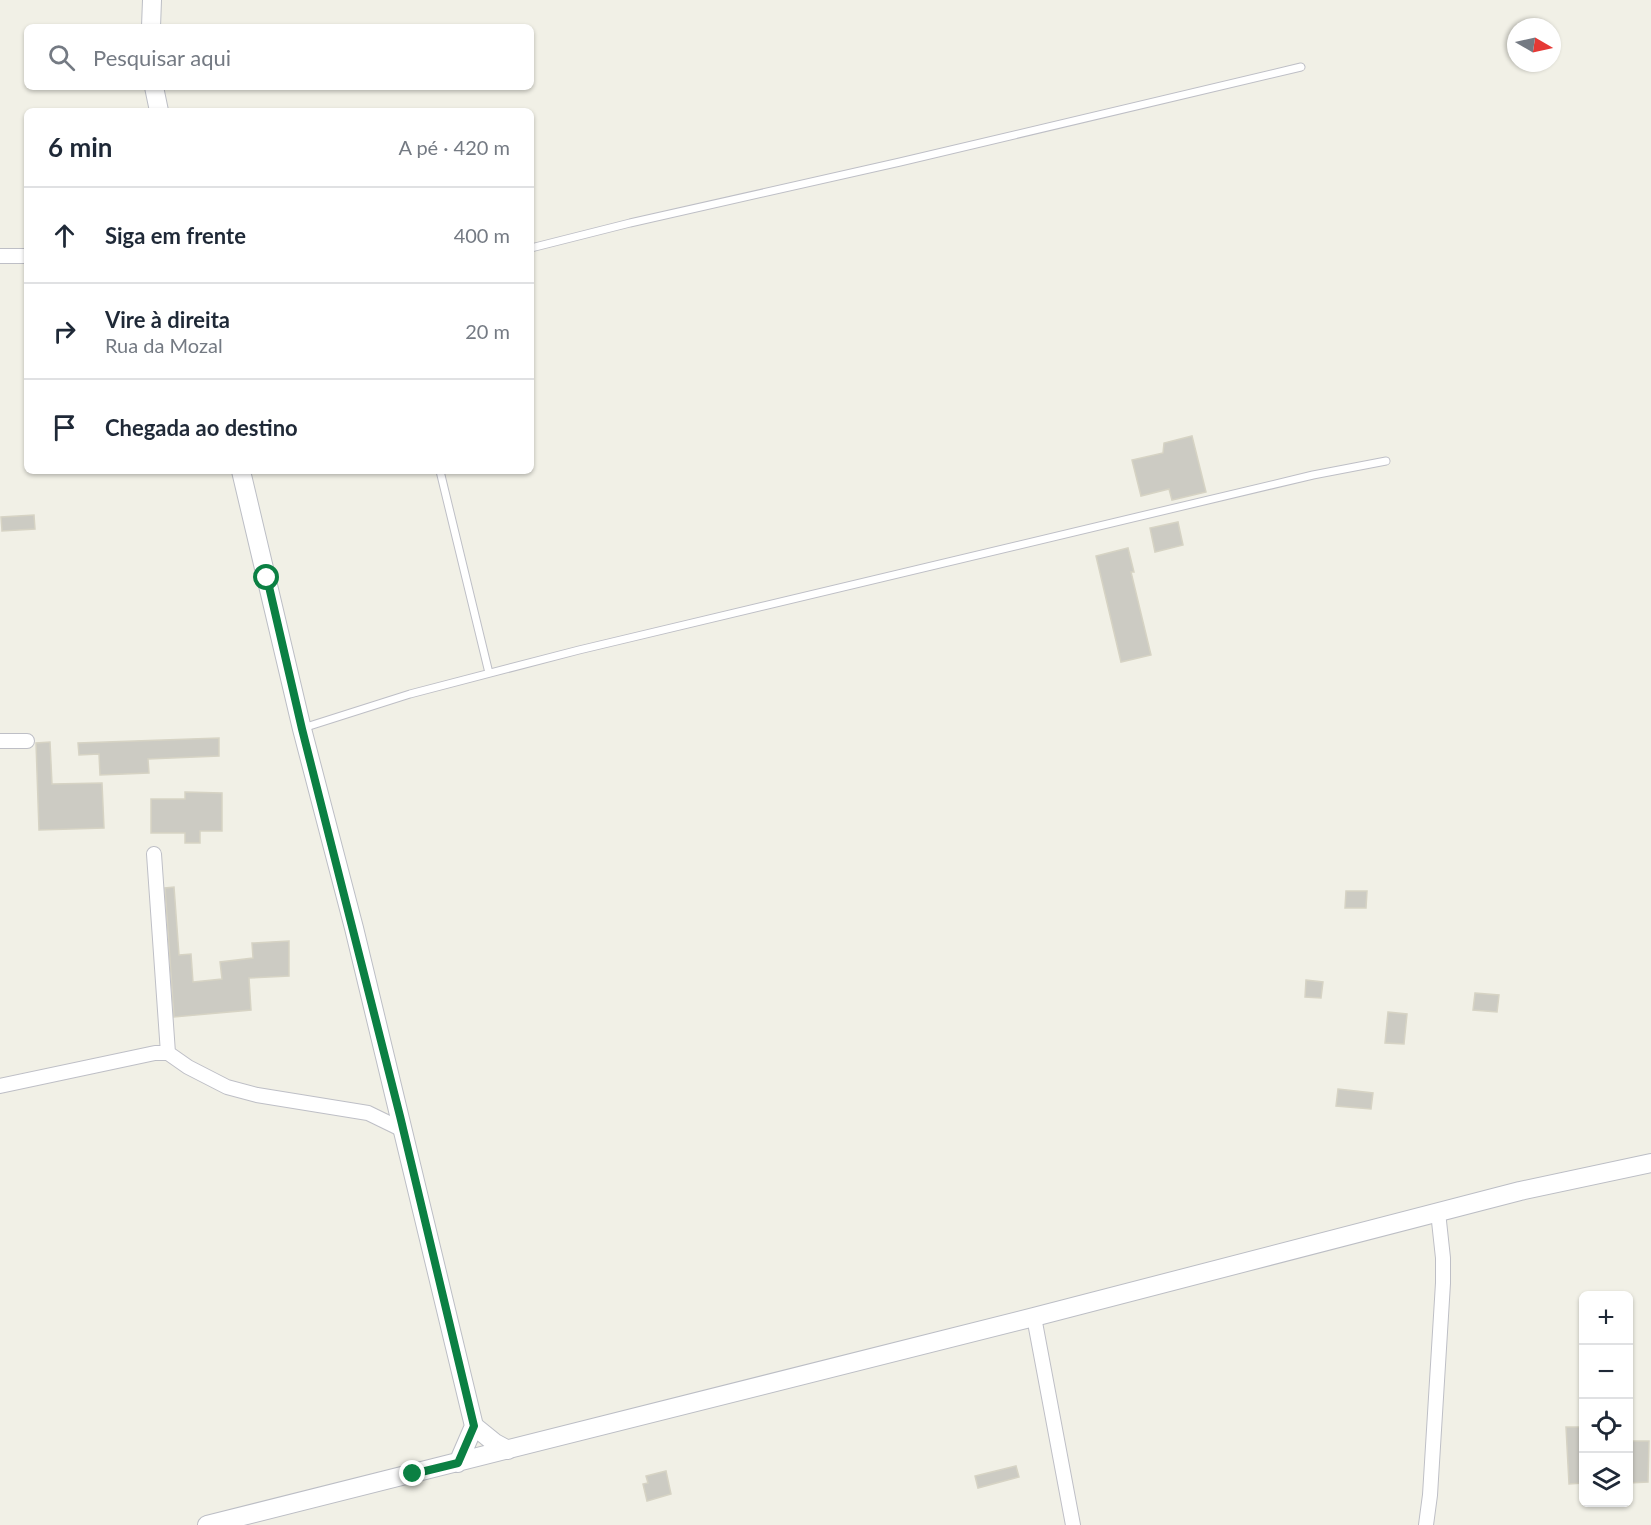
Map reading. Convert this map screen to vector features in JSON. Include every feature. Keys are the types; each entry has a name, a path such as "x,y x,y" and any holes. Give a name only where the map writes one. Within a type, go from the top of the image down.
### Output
{"main road":[{"path":"151,24 152,0"},
{"path":"155,90 158,108"},
{"path":"242,474 302,729 403,1130 474,1426 458,1463"},
{"path":"207,1525 1034,1317 1521,1191 1651,1163"},
{"path":"474,1426 508,1450"}],"street":[{"path":"0,256 24,256"},
{"path":"0,741 27,741"},
{"path":"154,854 168,1053"},
{"path":"0,1086 155,1053 168,1053 188,1067 227,1087 257,1095 368,1113 403,1130"},
{"path":"1426,1525 1430,1495 1443,1283 1438,1212"},
{"path":"1034,1317 1073,1525"}],"lane":[{"path":"534,247 1301,67"},
{"path":"302,729 410,694 579,650 1313,475 1386,460"},
{"path":"441,474 489,673"}],"building":[{"path":"1192,436 1206,492 1172,500 1169,489 1141,496 1132,460 1163,453 1164,443"},
{"path":"34,515 35,529 2,531 1,517"},
{"path":"1178,522 1183,545 1155,552 1150,528"},
{"path":"1128,548 1134,572 1131,572 1151,655 1121,662 1096,556"},
{"path":"219,738 219,756 148,759 149,773 100,775 99,754 79,755 78,743"},
{"path":"50,742 52,784 102,783 104,828 39,830 36,743"},
{"path":"185,792 222,793 222,831 200,831 200,843 185,843 185,833 151,833 151,799 185,799"},
{"path":"174,887 179,955 191,954 193,982 222,979 220,962 253,958 252,943 289,941 289,976 249,978 251,1010 174,1017 165,888"},
{"path":"1346,891 1367,891 1366,908 1345,908"},
{"path":"1306,980 1323,982 1321,998 1305,997"},
{"path":"1475,993 1499,995 1497,1012 1473,1010"},
{"path":"1388,1012 1407,1014 1404,1044 1385,1043"},
{"path":"1338,1089 1373,1093 1371,1109 1336,1106"},
{"path":"1566,1427 1579,1427 1579,1483 1569,1484"},
{"path":"1633,1441 1649,1441 1648,1482 1633,1483"},
{"path":"1016,1466 1019,1477 978,1488 975,1476"},
{"path":"666,1471 671,1494 647,1501 643,1484 648,1483 646,1476"}],"route":[{"path":"267,578 302,729 354,928 474,1426 458,1463 413,1474"}]}
